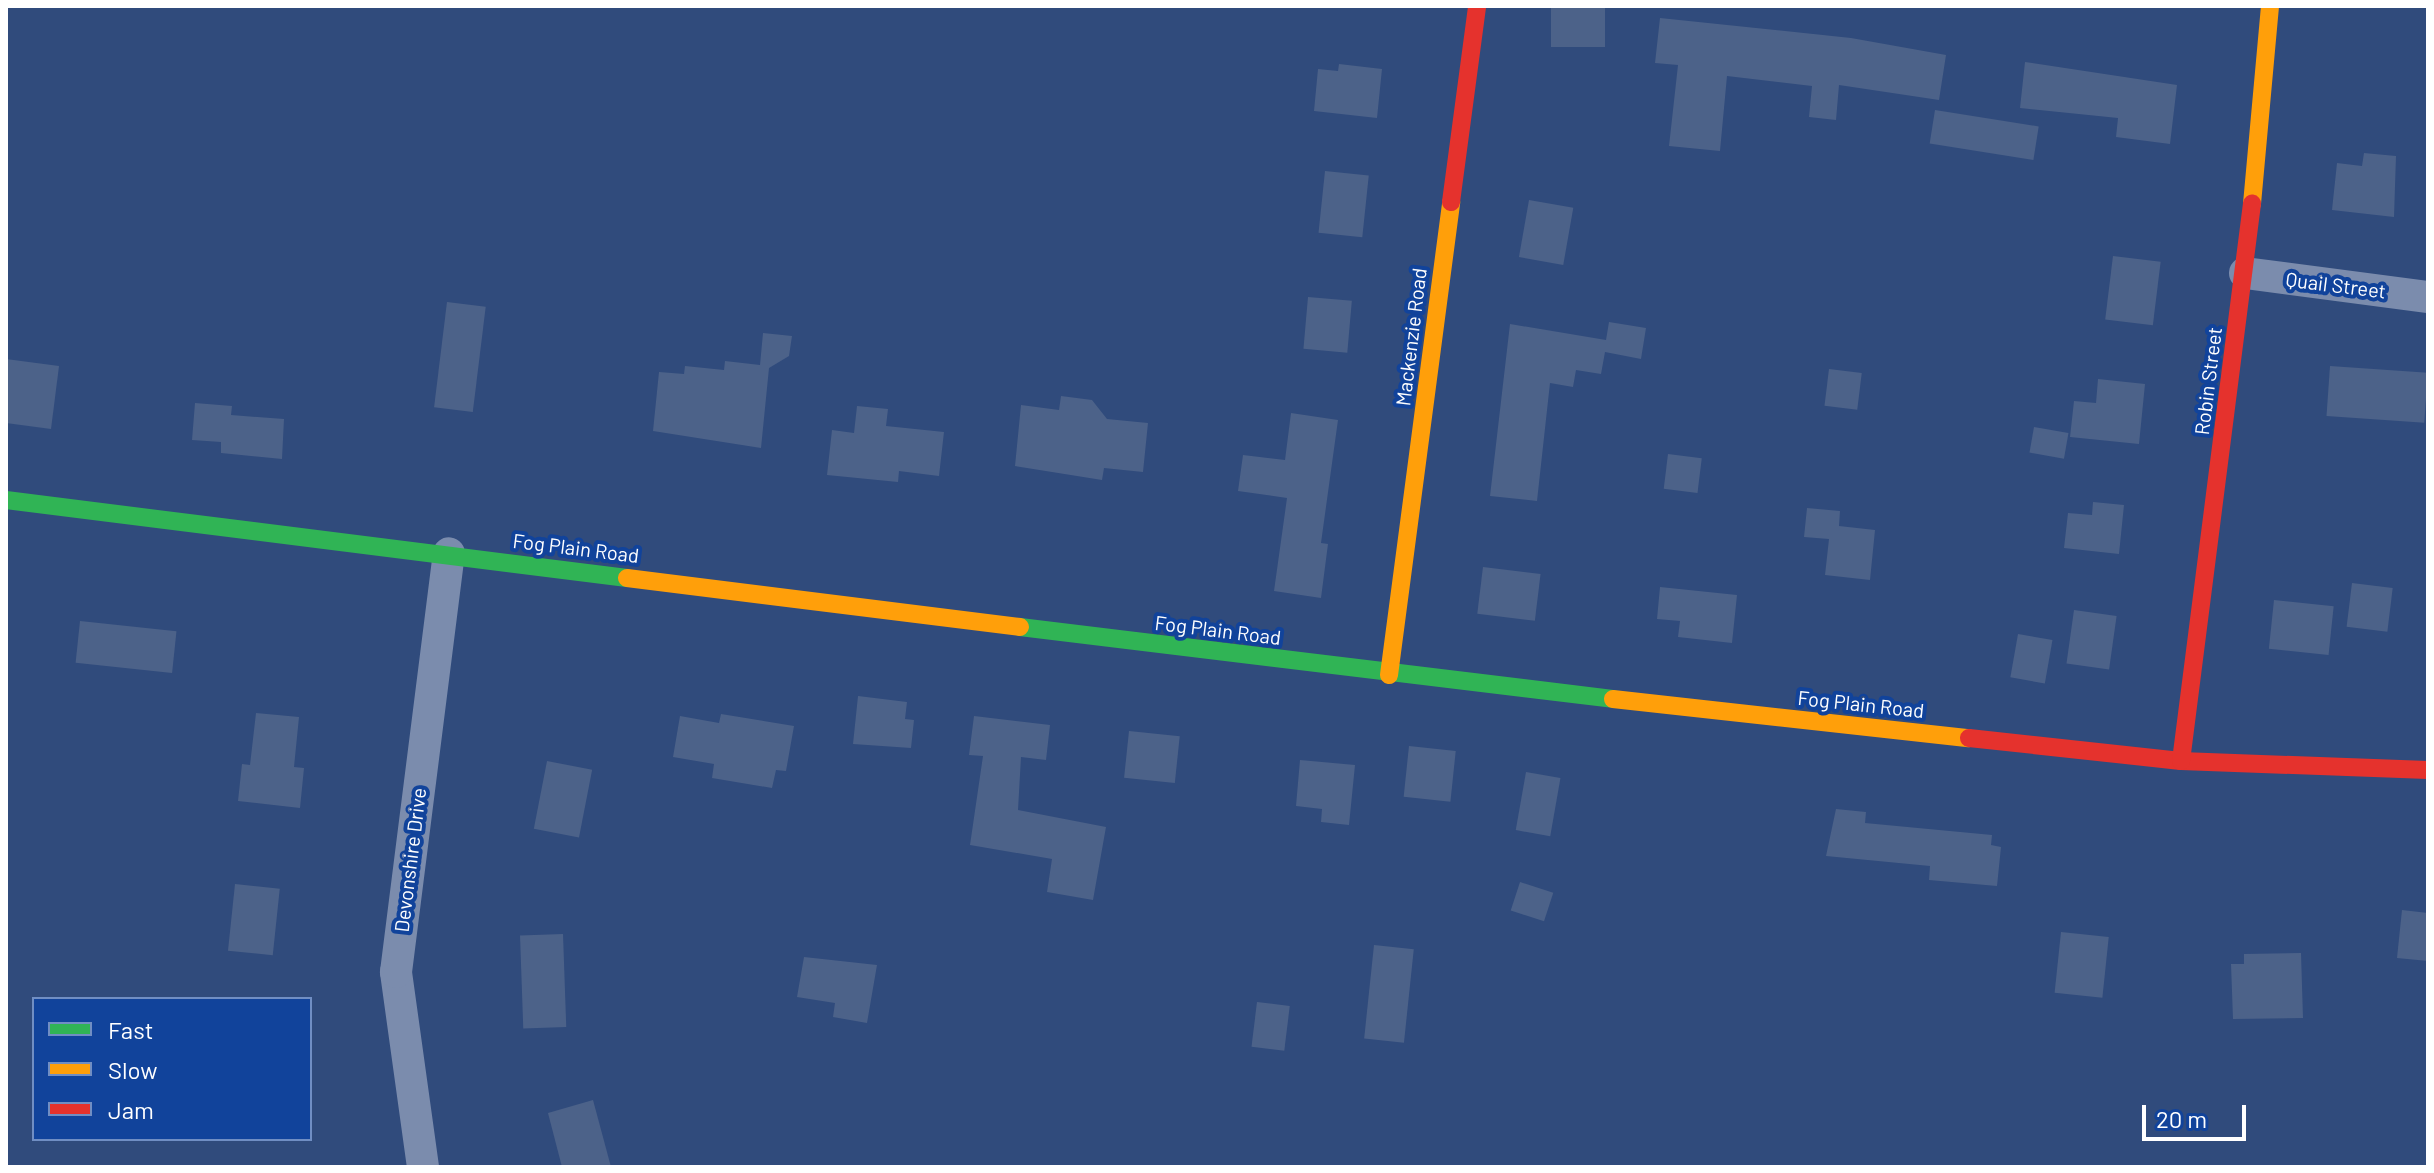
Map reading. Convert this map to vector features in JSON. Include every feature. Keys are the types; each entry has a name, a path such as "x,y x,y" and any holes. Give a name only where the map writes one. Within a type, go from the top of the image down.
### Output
{"street":[{"name":"Mackenzie Road","path":"1389,675 1477,6"},
{"name":"Robin Street","path":"2181,761 2245,273 2262,7"},
{"name":"Quail Street","path":"2245,273 2428,297"},
{"name":"Fog Plain Road","path":"6,500 449,553 1389,675 2181,761 2428,770"},
{"name":"Devonshire Drive","path":"423,1167 396,972 449,553"}],"building":[{"path":"1551,6 1605,6 1605,47 1551,47"},
{"path":"1660,18 1851,38 1946,55 1939,100 1839,85 1836,120 1809,117 1812,86 1727,76 1720,151 1669,146 1678,65 1655,63"},
{"path":"2025,62 2177,85 2170,144 2116,137 2118,118 2020,108"},
{"path":"1339,64 1382,69 1377,118 1314,111 1318,69 1338,71"},
{"path":"1935,110 2039,126 2033,160 1930,144"},
{"path":"2364,153 2396,156 2394,217 2332,210 2337,163 2362,166"},
{"path":"1325,171 1369,176 1362,237 1319,233"},
{"path":"1529,200 1573,208 1563,265 1519,257"},
{"path":"2113,256 2161,262 2153,325 2105,320"},
{"path":"1308,297 1352,301 1347,353 1303,349"},
{"path":"447,302 486,307 473,412 434,407"},
{"path":"1609,322 1646,328 1641,359 1605,352 1601,374 1576,370 1573,387 1550,383 1537,501 1490,496 1510,324 1606,340"},
{"path":"763,333 792,336 789,356 769,368 761,448 653,431 659,372 684,374 685,366 724,370 725,361 760,365"},
{"path":"6,359 59,366 51,429 6,423"},
{"path":"2330,366 2428,373 2424,423 2327,416"},
{"path":"1829,369 1862,373 1857,410 1824,406"},
{"path":"2098,379 2145,384 2139,444 2070,437 2074,401 2096,403"},
{"path":"1061,396 1092,400 1107,419 1148,423 1143,472 1104,468 1102,480 1015,466 1021,405 1059,410"},
{"path":"195,403 232,406 231,415 284,419 282,459 221,453 221,442 192,440"},
{"path":"857,406 888,409 886,426 944,432 939,476 899,471 898,482 827,475 832,430 854,433"},
{"path":"1291,413 1338,420 1321,543 1328,544 1321,598 1274,591 1287,498 1238,491 1243,455 1285,460"},
{"path":"2034,427 2068,433 2064,459 2029,453"},
{"path":"1668,454 1702,458 1697,493 1664,489"},
{"path":"2093,502 2124,505 2119,554 2064,548 2068,513 2092,515"},
{"path":"1807,508 1840,511 1839,526 1875,530 1870,580 1825,575 1829,539 1804,537"},
{"path":"1483,567 1541,574 1535,621 1477,614"},
{"path":"2352,583 2393,588 2387,632 2347,627"},
{"path":"1660,587 1737,595 1732,643 1678,637 1680,621 1657,619"},
{"path":"2274,600 2334,606 2329,655 2269,649"},
{"path":"2074,610 2117,616 2109,669 2066,663"},
{"path":"80,621 176,631 172,673 76,663"},
{"path":"2018,634 2052,640 2045,683 2010,677"},
{"path":"858,696 907,702 905,719 914,720 911,748 853,744"},
{"path":"256,713 299,717 294,767 304,768 300,808 238,801 242,764 250,765"},
{"path":"721,714 794,726 786,771 776,770 772,788 712,778 714,764 673,757 680,716 719,723"},
{"path":"974,716 1050,725 1046,760 1021,757 1018,810 1106,827 1093,900 1047,892 1052,859 970,845 983,756 969,755"},
{"path":"1129,731 1180,736 1175,783 1124,778"},
{"path":"1409,746 1456,751 1450,802 1404,797"},
{"path":"1300,760 1355,765 1349,825 1321,822 1322,809 1296,806"},
{"path":"547,761 592,770 579,838 534,829"},
{"path":"1526,772 1560,778 1550,836 1516,830"},
{"path":"1836,809 1866,812 1865,823 1992,835 1991,845 2001,847 1997,886 1929,880 1930,866 1826,856"},
{"path":"1520,882 1553,893 1544,921 1511,911"},
{"path":"235,884 280,889 273,955 228,951"},
{"path":"2402,910 2428,913 2428,961 2397,958"},
{"path":"2061,932 2109,937 2102,998 2055,993"},
{"path":"563,934 566,1027 523,1028 520,936"},
{"path":"1374,945 1414,949 1404,1043 1364,1038"},
{"path":"2301,953 2303,1018 2233,1019 2231,964 2244,964 2244,954"},
{"path":"804,957 877,965 867,1023 833,1017 835,1003 797,997"},
{"path":"1257,1002 1290,1006 1284,1051 1252,1047"},
{"path":"593,1100 611,1167 562,1167 548,1113"}],"traffic: fast":[{"path":"6,500 627,578"},
{"path":"1020,627 1613,699"}],"traffic: slow":[{"path":"2252,204 2270,6"},
{"path":"1389,675 1451,202"},
{"path":"627,578 1020,627"},
{"path":"1613,699 1969,738"}],"traffic: jam":[{"path":"1451,202 1477,6"},
{"path":"2181,761 2252,204"},
{"path":"1969,738 2181,761 2428,770"}]}
